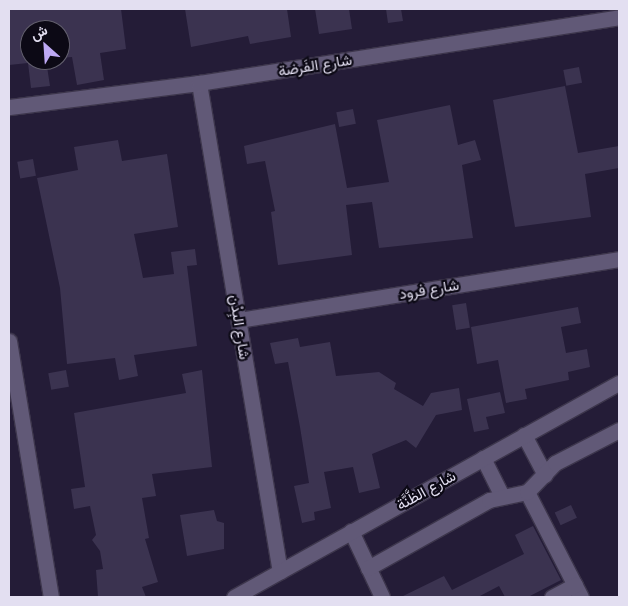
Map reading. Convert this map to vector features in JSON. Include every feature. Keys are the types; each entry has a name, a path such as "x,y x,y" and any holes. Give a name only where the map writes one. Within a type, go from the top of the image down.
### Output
{"street":[{"name":"شارع الفَرضة","path":"9,107 199,83 619,17"},
{"name":"شارع البِدْن","path":"199,83 280,571"},
{"name":"شارع فرود","path":"238,320 619,259"},
{"path":"9,340 51,597"},
{"name":"شارع الظَّنَّة","path":"234,597 619,382"},
{"path":"368,568 489,500 527,492 559,460 619,430"},
{"path":"524,436 545,475"},
{"path":"483,458 502,496"},
{"path":"527,492 578,591 552,597"},
{"path":"351,532 382,597"}],"building":[{"path":"9,9 121,9 126,49 100,53 104,80 77,85 72,57 70,57 70,20 20,20 20,64 9,65"},
{"path":"185,9 287,9 291,37 250,44 248,36 191,47"},
{"path":"315,9 349,9 352,29 319,34"},
{"path":"386,9 401,9 403,21 388,23"},
{"path":"579,67 582,83 566,86 563,70"},
{"path":"29,70 48,70 50,86 31,88"},
{"path":"565,86 578,153 619,146 619,168 585,174 591,217 515,227 493,100"},
{"path":"450,105 458,145 475,140 481,160 462,165 473,238 379,248 372,202 346,205 352,255 278,265 271,212 275,211 265,161 247,164 244,146 335,124 347,188 389,182 377,120"},
{"path":"353,109 356,124 339,127 336,112"},
{"path":"118,140 122,161 167,154 178,227 134,234 143,278 174,274 171,252 195,249 197,265 187,266 197,346 134,355 138,376 119,380 115,358 67,364 60,288 37,178 78,170 74,147"},
{"path":"33,159 36,176 20,179 17,162"},
{"path":"466,303 470,328 456,330 452,305"},
{"path":"578,307 581,323 561,327 566,353 587,349 590,367 568,372 569,380 525,389 527,399 506,403 498,360 477,364 471,327"},
{"path":"298,338 300,347 330,342 336,376 379,372 396,383 394,389 423,406 431,393 459,388 462,410 436,415 416,448 406,440 372,454 380,488 359,493 353,467 324,472 331,508 314,512 315,520 302,523 294,486 309,483 300,427 288,362 275,364 270,343"},
{"path":"66,370 69,387 51,390 48,373"},
{"path":"202,370 212,467 152,474 156,496 142,498 149,538 145,539 158,582 142,587 146,597 98,597 96,570 103,569 100,551 92,540 96,535 90,506 74,509 71,489 85,487 74,413 186,393 182,374"},
{"path":"500,392 505,413 486,417 489,429 474,432 467,399"},
{"path":"571,505 577,518 561,525 555,513"},
{"path":"214,510 217,521 224,523 224,549 187,556 180,515"},
{"path":"533,526 561,580 528,597 505,597 499,586 478,597 401,597 444,576 452,590 524,554 515,535"}]}
